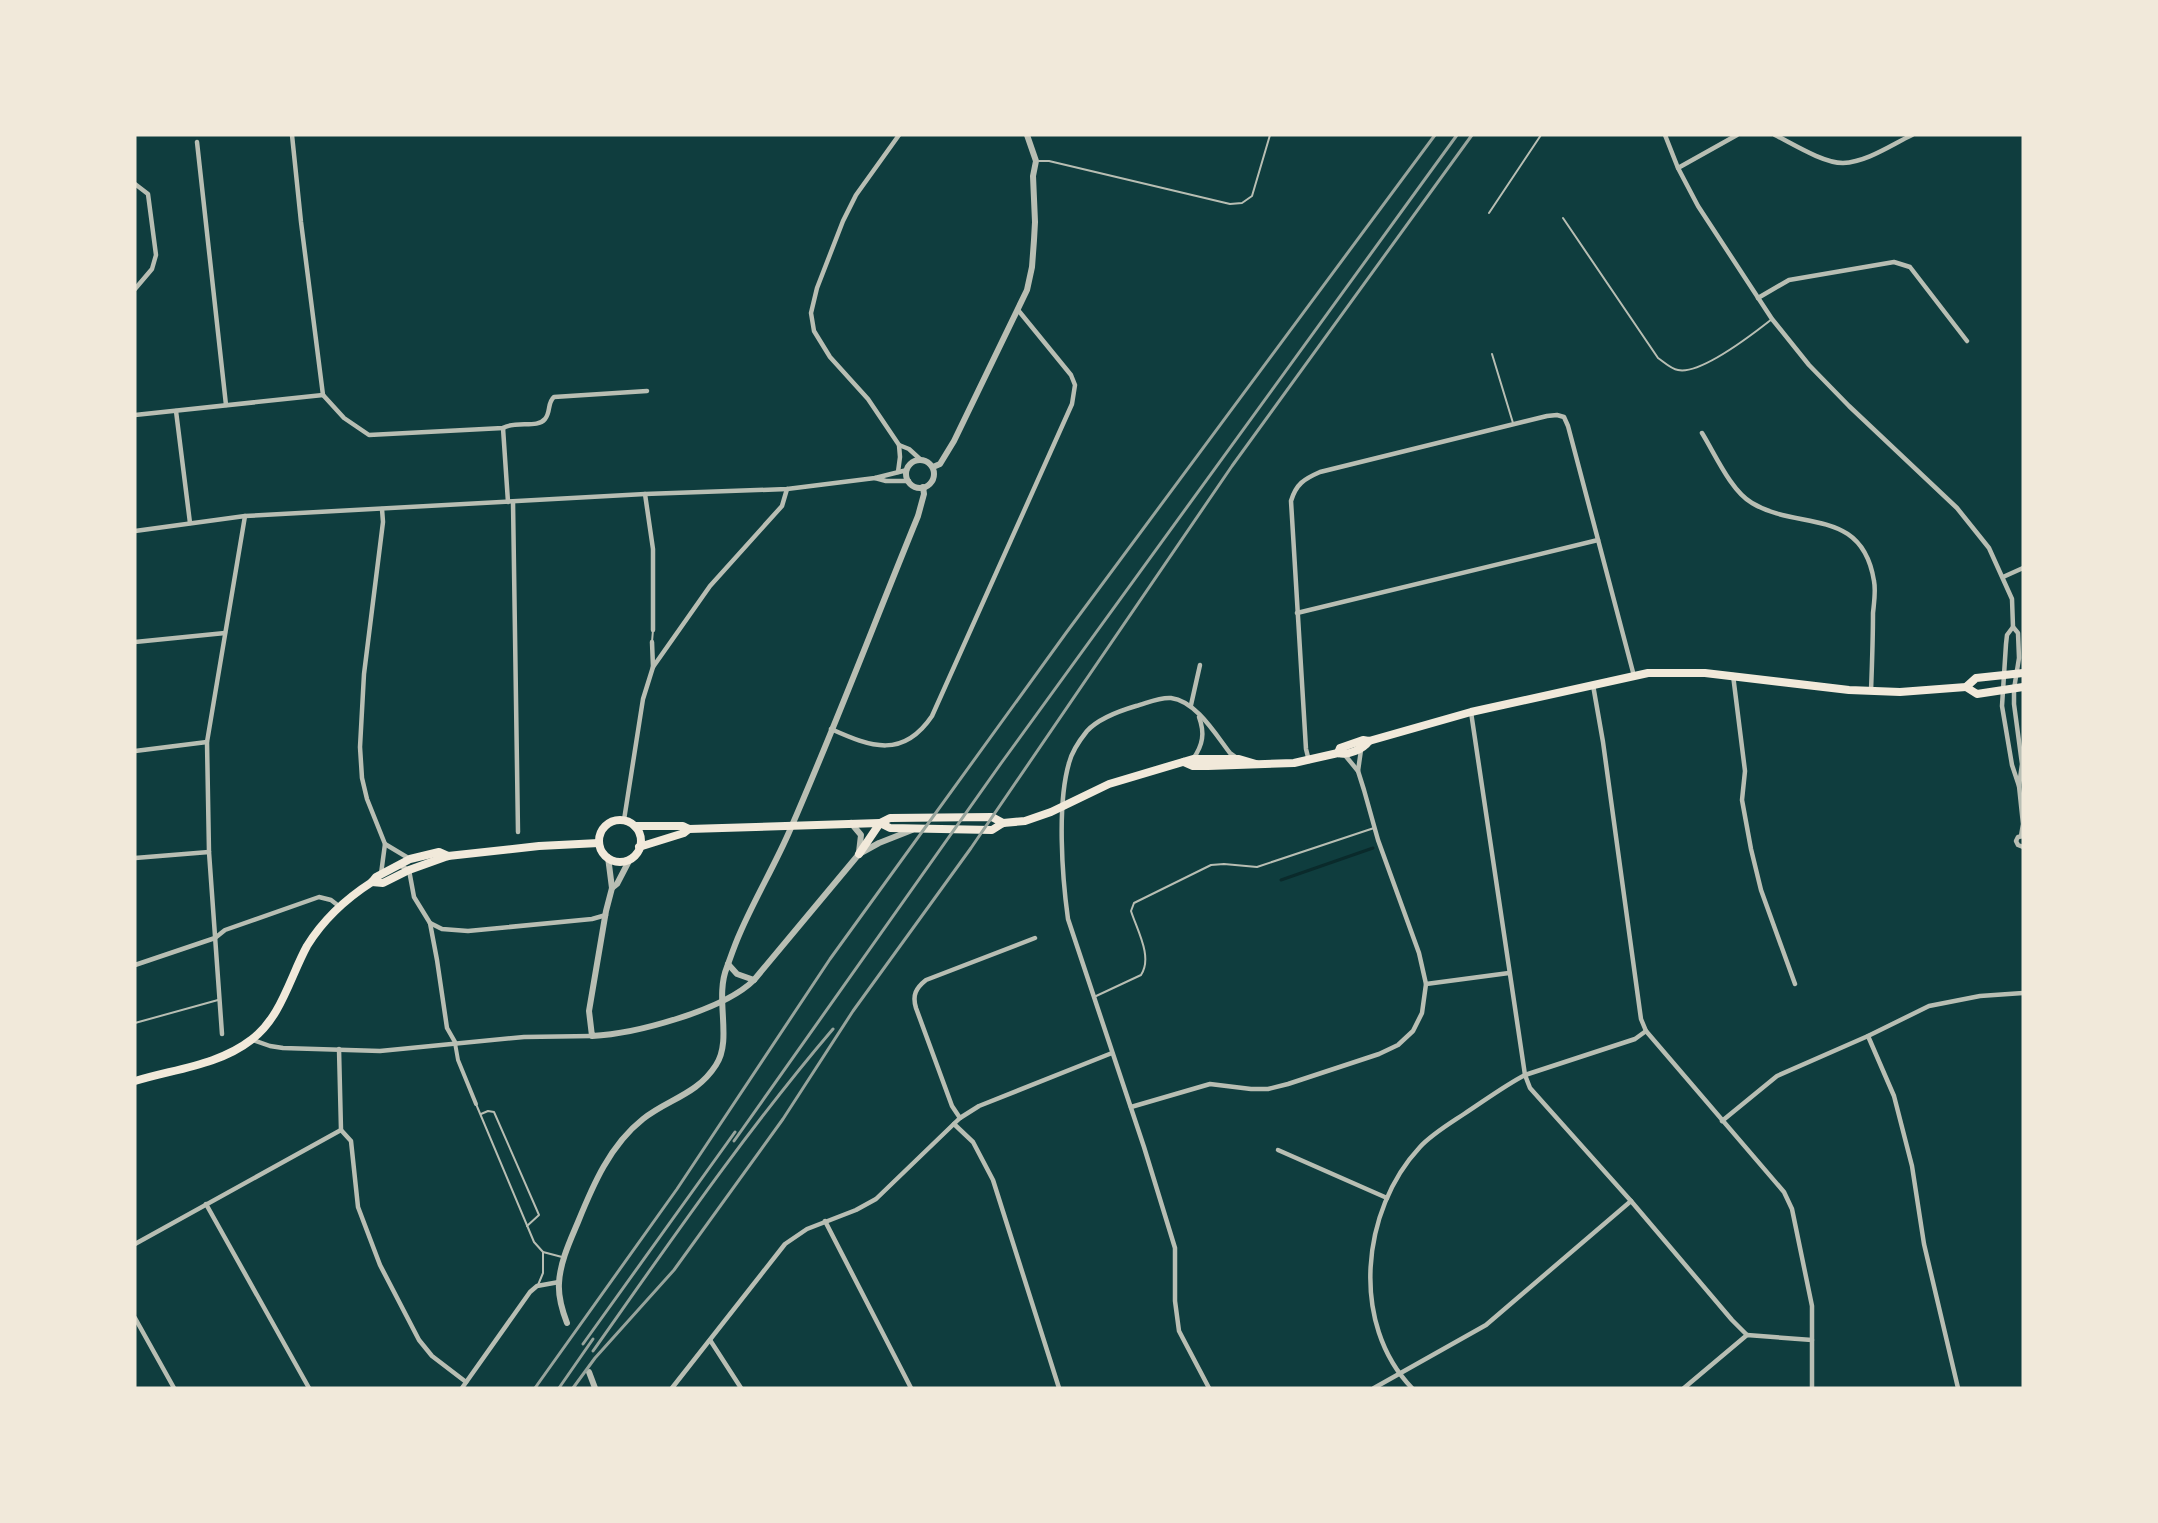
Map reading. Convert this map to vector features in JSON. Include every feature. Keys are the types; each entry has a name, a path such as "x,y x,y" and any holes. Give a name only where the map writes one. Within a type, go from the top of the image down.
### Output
{"main road":[{"path":"1341,754 1340,748 1363,740 1369,741 1471,712 1592,684 1664,672 1733,675 1871,691 1966,687 1977,694 2023,687"},
{"path":"1966,687 1976,678 2020,673"},
{"path":"1184,762 1193,766 1294,763 1362,748 1369,741"},
{"path":"880,823 890,828 992,830 1003,823 1025,821 1051,812 1130,776 1193,759 1239,759 1256,764"},
{"path":"634,826 683,826 689,829 880,823 890,818 992,817 1003,823"},
{"path":"639,848 640,836 634,826 624,820 612,821 606,825 600,836 599,843 602,851 618,862 630,859 639,848 684,833 689,829"},
{"path":"864,848 880,823"},
{"path":"372,882 383,884 409,870 448,856 539,846 599,843"},
{"path":"135,1081 215,1059 253,1040 276,1010 308,946 340,907 381,874 410,859 439,852 448,856"}],"street":[{"path":"292,135 323,395 344,418 369,435 503,428 511,423 537,424 545,420 549,412 549,403 554,397 647,391"},
{"path":"898,472 899,445 868,399 830,357 814,331 811,313 814,296 843,221 856,195 900,135"},
{"path":"933,467 940,464 954,441 1027,290 1032,267 1035,222 1032,176 1036,161 1027,135"},
{"path":"1665,135 1678,168 1698,206 1772,319 1809,364 1849,406 1957,508 1989,548 2012,599 2013,627 2018,633 2020,673 2014,689 2015,719 2022,764 2019,786"},
{"path":"1678,168 1737,135"},
{"path":"1775,135 1823,158 1842,163 1860,160 1912,135"},
{"path":"197,142 226,405"},
{"path":"135,184 148,194 156,255 152,269 135,289"},
{"path":"1758,298 1789,280 1894,262 1910,267 1967,341"},
{"path":"831,729 863,743 885,747 914,737 925,727 932,716 1072,404 1075,385 1071,375 1018,310"},
{"path":"135,415 323,395"},
{"path":"176,411 190,523"},
{"path":"1309,761 1306,749 1291,501 1294,491 1303,479 1320,472 1513,423 1547,416 1564,417 1634,676"},
{"path":"503,428 511,502 518,832"},
{"path":"1702,433 1736,488 1751,502 1771,513 1822,522 1852,536 1866,555 1874,581 1871,691"},
{"path":"899,445 916,453 921,460"},
{"path":"135,531 245,516 645,494 787,489 875,478 907,470 912,463 921,460 933,467 933,479 924,487 915,486 909,481 886,481 875,478"},
{"path":"907,470 909,481"},
{"path":"567,1323 561,1305 559,1282 564,1257 595,1182 617,1147 645,1117 694,1089 717,1064 723,1047 721,1003 724,976 728,964 740,932 790,832 918,516 924,487"},
{"path":"624,820 643,699 653,668 710,586 782,506 787,489"},
{"path":"645,494 654,549 653,630"},
{"path":"381,874 385,844 367,799 362,778 360,747 364,674 383,522 382,509"},
{"path":"222,1034 209,852 207,742 245,516"},
{"path":"1297,613 1598,540"},
{"path":"2003,577 2023,568"},
{"path":"2013,627 2007,635 2002,691 2003,713 2012,765 2019,786 2023,824 2022,836 2016,839 2016,843 2023,847"},
{"path":"135,642 225,633"},
{"path":"652,642 653,668"},
{"path":"1191,705 1200,665"},
{"path":"1733,675 1745,771 1742,800 1751,849 1761,890 1795,984"},
{"path":"1592,684 1603,742 1641,1019 1646,1031 1784,1192 1792,1209 1812,1306 1812,1388"},
{"path":"1209,1388 1179,1331 1174,1301 1174,1248 1131,1107 1068,919 1064,888 1063,821 1069,764 1076,745 1089,729 1116,713 1159,699 1172,698 1191,705 1230,753 1239,759"},
{"path":"1471,712 1525,1075 1530,1088 1747,1335 1812,1340"},
{"path":"1193,759 1199,750 1203,735 1198,716"},
{"path":"135,751 207,742"},
{"path":"1131,1107 1210,1084 1268,1089 1379,1054 1398,1045 1413,1031 1422,1012 1426,984 1416,943 1374,828 1358,771 1362,748"},
{"path":"1341,754 1358,771"},
{"path":"850,823 861,835 864,848"},
{"path":"253,1040 283,1048 401,1050 455,1042 592,1035 625,1032 721,1003 754,980 864,848 916,829"},
{"path":"385,844 410,859"},
{"path":"135,858 209,852"},
{"path":"592,1035 589,1011 612,888 608,857"},
{"path":"612,888 617,884 630,859"},
{"path":"399,865 409,870 414,897 430,923 447,1028 455,1042 458,1060 477,1104"},
{"path":"135,965 215,938 225,930 319,897 331,900 340,907"},
{"path":"430,923 442,929 468,931 592,919 606,915"},
{"path":"960,1118 952,1106 916,1008 914,996 916,990 926,980 1035,938"},
{"path":"728,964 737,974 754,980"},
{"path":"1426,984 1509,973"},
{"path":"1722,1121 1777,1077 1929,1006 1964,998 2023,993"},
{"path":"1412,1388 1399,1374 1377,1327 1370,1280 1374,1234 1387,1198 1402,1170 1420,1147 1509,1083 1525,1075 1635,1039 1646,1031"},
{"path":"1868,1036 1894,1095 1912,1166 1924,1244 1958,1388"},
{"path":"339,1049 341,1130 351,1141 358,1207 380,1265 419,1340 432,1356 466,1382"},
{"path":"672,1388 784,1244 807,1228 856,1210 876,1199 960,1118 979,1106 1112,1053"},
{"path":"954,1124 973,1142 993,1180 1059,1388"},
{"path":"135,1244 341,1130"},
{"path":"1278,1150 1387,1198"},
{"path":"1374,1388 1486,1325 1631,1201"},
{"path":"206,1204 309,1388"},
{"path":"825,1221 911,1388"},
{"path":"462,1388 530,1292 537,1286 559,1282"},
{"path":"135,1318 174,1388"},
{"path":"1684,1388 1747,1335"},
{"path":"710,1340 741,1388"},
{"path":"589,1372 595,1388"}],"lane":[{"path":"1036,161 1049,161 1230,204 1242,203 1252,196 1270,135"},
{"path":"1489,213 1541,135"},
{"path":"1563,218 1658,358 1676,370 1694,370 1710,362 1772,319"},
{"path":"1492,354 1513,423"},
{"path":"652,642 653,630"},
{"path":"1093,997 1141,975 1146,968 1147,959 1131,911 1134,903 1211,865 1257,867 1374,828"},
{"path":"135,1023 221,999"},
{"path":"477,1104 526,1226 536,1245 543,1252 564,1257"},
{"path":"481,1114 488,1111 494,1112 539,1215 526,1226"},
{"path":"537,1286 543,1273 543,1252"}],"waterway":[{"path":"1281,880 1373,848"}],"railway":[{"path":"535,1388 677,1189 830,959 1066,633 1435,135"},
{"path":"734,1141 1002,762 1457,135"},
{"path":"573,1388 595,1358 674,1270 783,1119 853,1011 971,848 1232,466 1472,135"},
{"path":"593,1351 739,1147 833,1029"},
{"path":"583,1344 735,1132"},
{"path":"559,1388 593,1339"}]}
